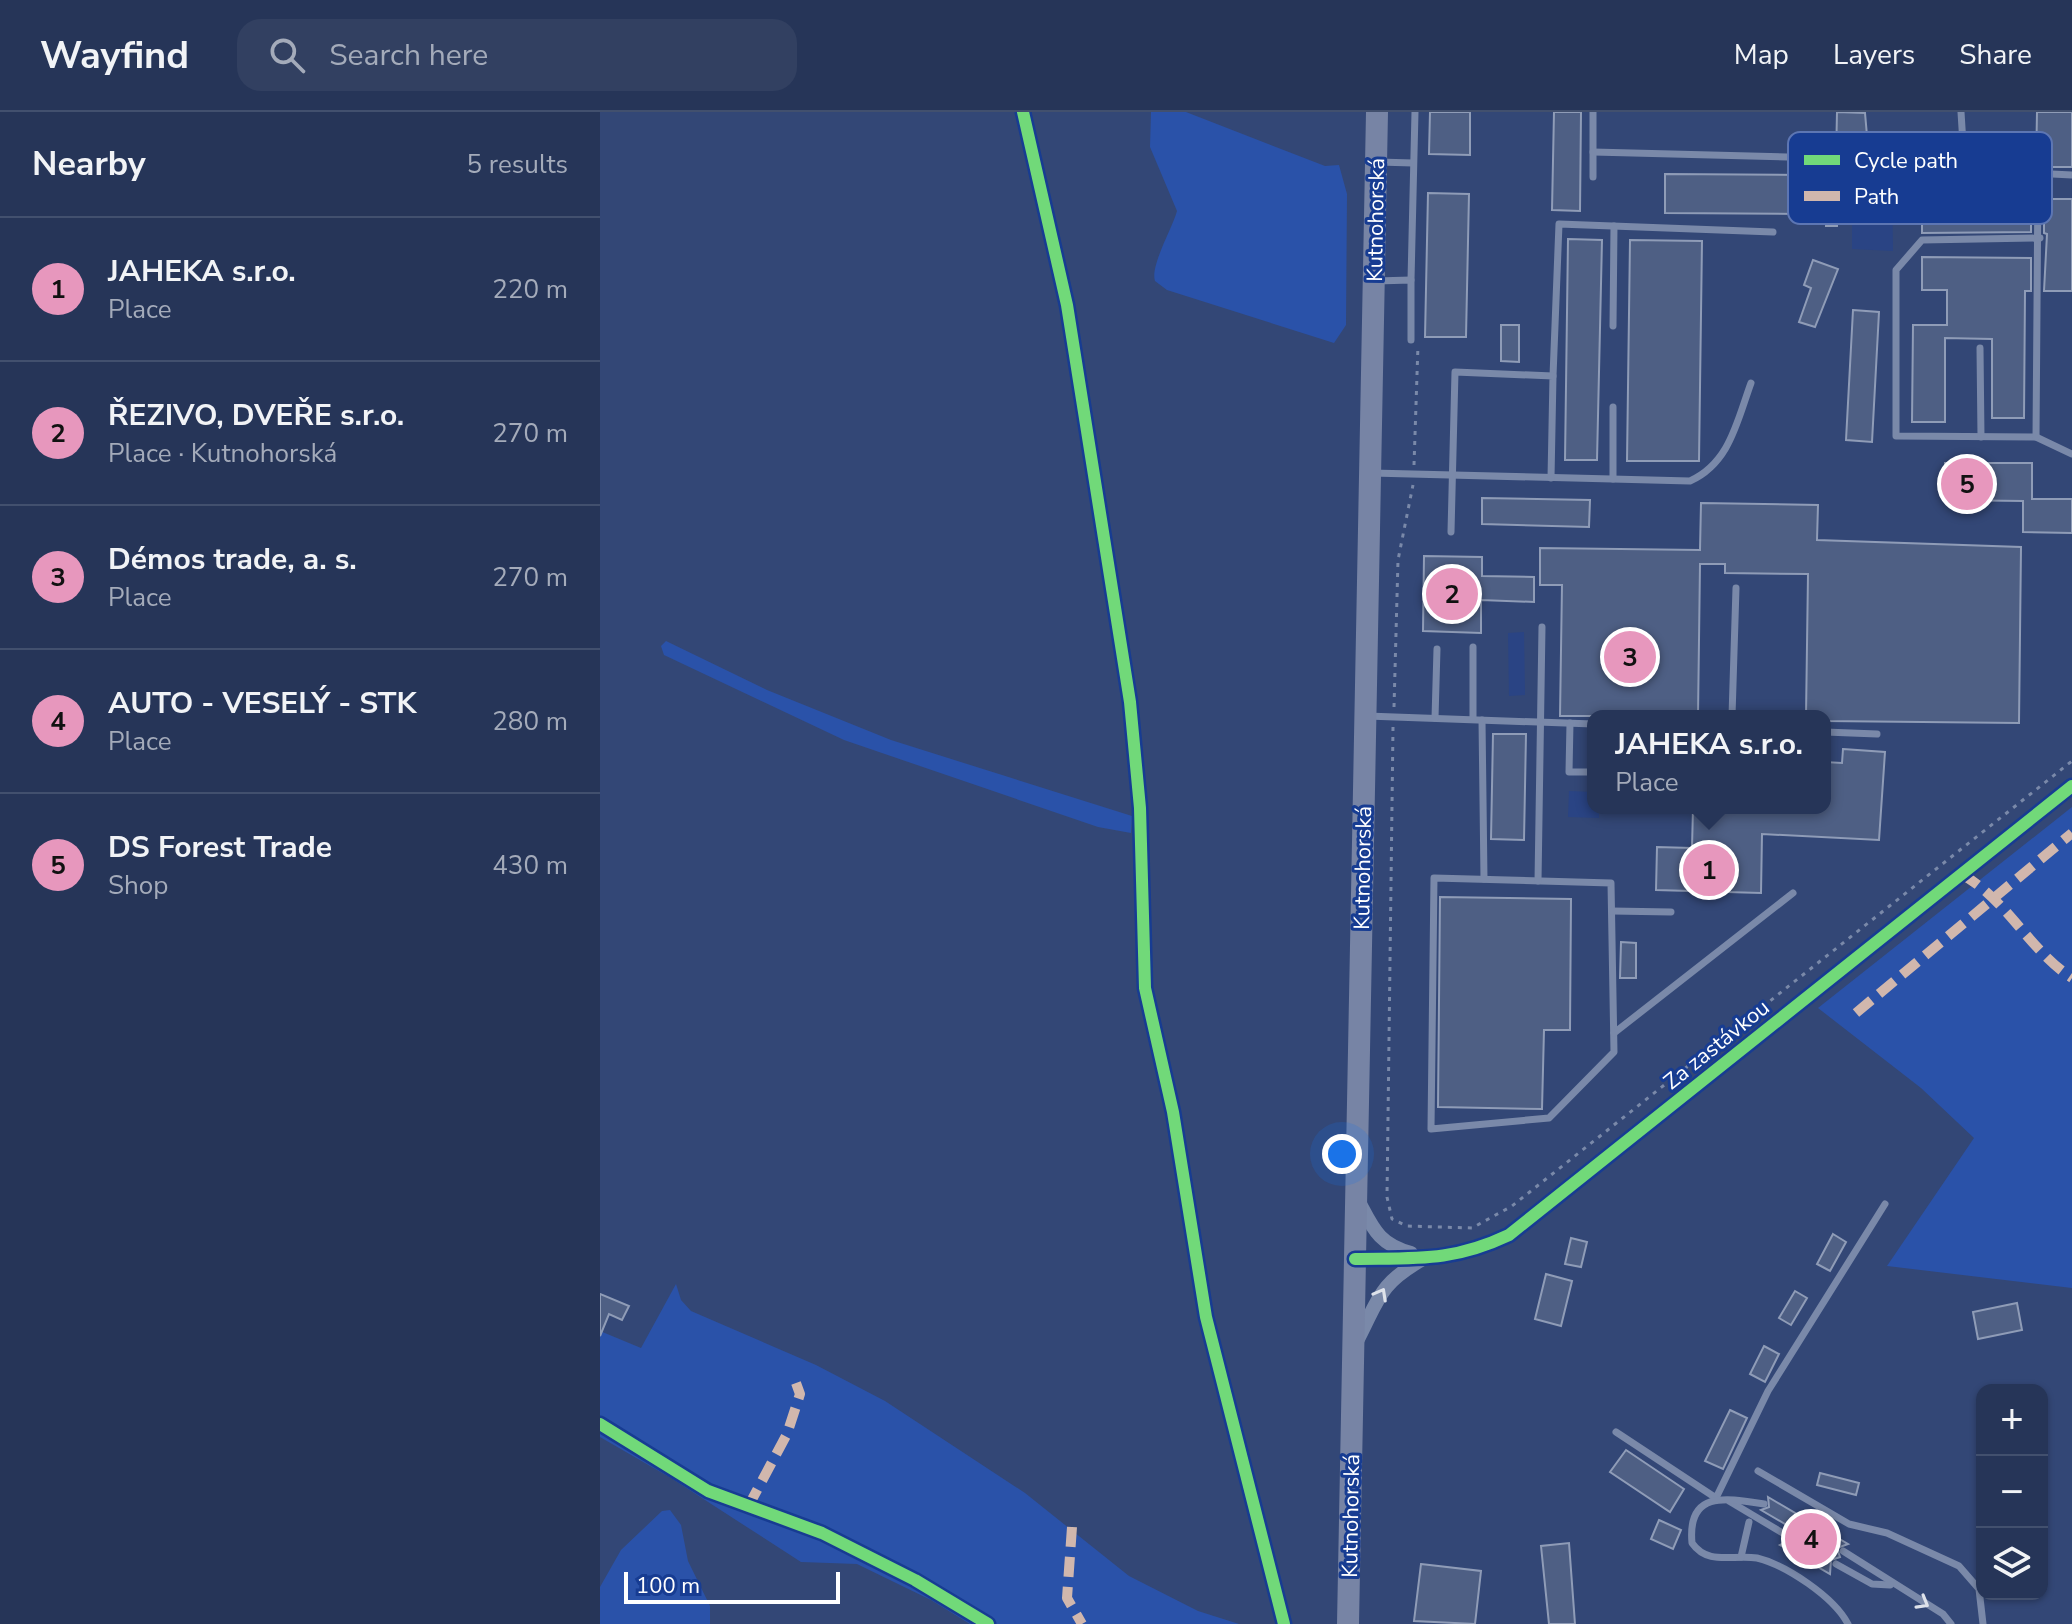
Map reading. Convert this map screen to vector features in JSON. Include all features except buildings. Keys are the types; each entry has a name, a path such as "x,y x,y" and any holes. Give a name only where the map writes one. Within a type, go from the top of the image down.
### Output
{"main road":[{"name":"Kutnohorská","path":"1348,1624 1377,112"}],"street":[{"name":"Za zastávkou","path":"1355,1259 1473,1252 1509,1235 2072,786"},
{"name":"Za zastávkou","path":"1356,1196 1377,1235 1392,1248 1427,1257"},
{"name":"Za zastávkou","path":"1353,1348 1382,1290 1395,1276 1427,1257"}],"lane":[{"path":"1411,340 1415,112"},
{"path":"1593,112 1593,177"},
{"path":"1961,112 1962,132"},
{"path":"1593,152 1787,157"},
{"path":"1376,162 1413,163"},
{"path":"2052,176 2072,175"},
{"path":"1551,478 1559,224 1773,232"},
{"path":"2036,437 2040,224"},
{"path":"1613,326 1614,226"},
{"path":"2040,238 1922,240 1896,270 1896,436 2036,437 2072,454"},
{"path":"1374,281 1411,280"},
{"path":"1980,348 1981,437"},
{"path":"1451,532 1455,372 1553,376"},
{"path":"1370,473 1690,481 1706,474 1725,455 1751,383"},
{"path":"1613,407 1613,479"},
{"path":"1732,710 1736,588"},
{"path":"1538,881 1542,627"},
{"path":"1473,647 1484,879"},
{"path":"1435,718 1437,649"},
{"path":"1365,715 1587,724"},
{"path":"1570,723 1569,772 1587,772"},
{"path":"1831,732 1877,734"},
{"path":"1434,878 1538,881 1611,883 1614,1052 1549,1118 1431,1129 1434,878"},
{"path":"1614,1033 1793,893"},
{"path":"1612,911 1671,912"},
{"path":"1848,1624 1832,1601 1770,1563 1741,1557 1707,1556 1692,1543 1693,1518 1699,1509 1716,1498 1768,1391 1885,1204"},
{"path":"1616,1432 1716,1498 1764,1504"},
{"path":"1758,1471 1849,1524 1887,1533 1959,1566 1979,1589 1983,1624"},
{"path":"1725,1499 1786,1535"},
{"path":"1741,1557 1749,1522"},
{"path":"1843,1551 1892,1585 1943,1614 1951,1624"},
{"path":"1836,1564 1872,1584 1892,1585"}],"path":[{"path":"1411,340 1419,346 1413,475 1398,560 1394,717 1387,1197 1392,1219 1407,1226 1472,1228 1512,1206 2072,761"}],"shaded area":[{"path":"1151,112 1186,112 1325,166 1339,165 1347,194 1346,325 1334,343 1167,290 1155,281 1158,257 1177,211 1150,147"},
{"path":"1852,224 1893,224 1893,251 1852,249"},
{"path":"1524,632 1525,695 1509,696 1508,633"},
{"path":"666,641 767,690 891,740 1132,816 1131,833 1098,827 844,740 664,655 661,646"},
{"path":"1569,791 1587,792 1587,814 1599,814 1599,818 1568,817"},
{"path":"2072,807 2072,1288 1887,1266 1974,1138 1921,1088 1818,1008"},
{"path":"676,1284 681,1300 691,1311 816,1365 885,1401 1025,1493 1129,1576 1198,1611 1239,1624 970,1624 931,1600 857,1564 801,1562 671,1478 600,1437 600,1331 641,1348"},
{"path":"670,1510 681,1525 688,1561 710,1606 710,1624 600,1624 600,1587 621,1550 662,1511"}],"marked path":[{"path":"1856,1013 2072,833"},
{"path":"1961,874 1991,896 2043,953 2072,978"},
{"path":"748,1507 787,1434 800,1394 796,1383"},
{"path":"1072,1527 1067,1598 1082,1624"}],"cycle path":[{"path":"1023,112 1067,305 1130,702 1140,808 1145,988 1173,1112 1206,1317 1284,1624"},
{"path":"1355,1259 1434,1257 1469,1250 1509,1235 2072,786"},
{"path":"600,1424 708,1491 822,1533 915,1580 988,1624"}],"place":[{"name":"DS Forest Trade","path":"1967,484"},
{"name":"ŘEZIVO, DVEŘE s.r.o.","path":"1452,594"},
{"name":"Démos trade, a. s.","path":"1630,657"},
{"name":"JAHEKA s.r.o.","path":"1709,870"},
{"name":"AUTO - VESELÝ - STK","path":"1811,1539"}]}
